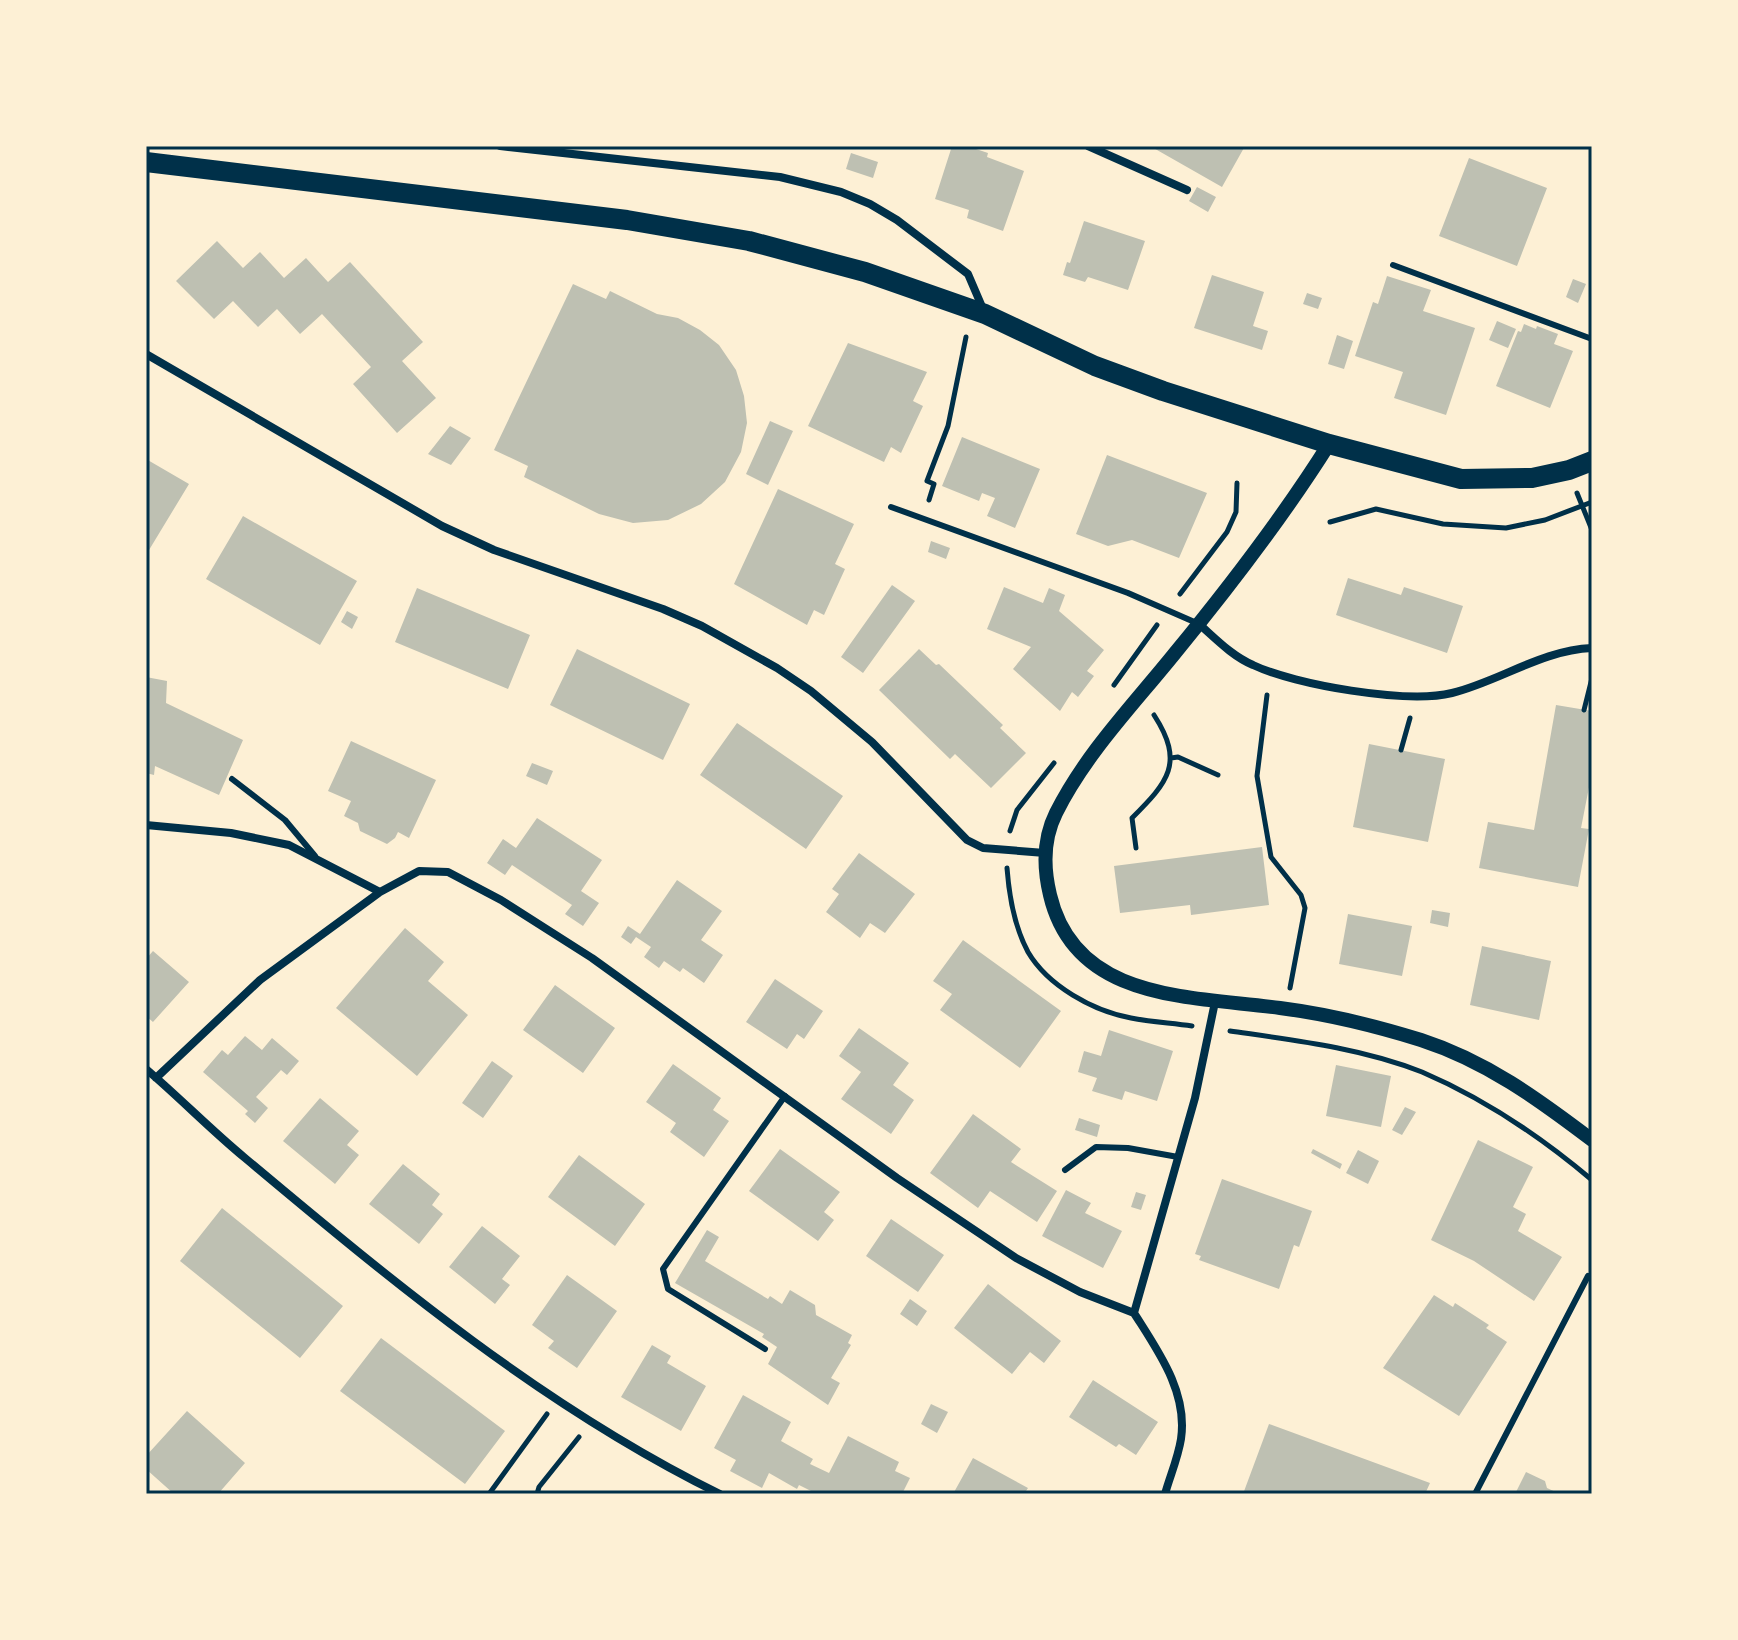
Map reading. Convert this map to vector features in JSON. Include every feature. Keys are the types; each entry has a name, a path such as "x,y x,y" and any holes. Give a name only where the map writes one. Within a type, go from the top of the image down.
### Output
{"main road":[{"path":"146,162 627,220 734,238 865,272 985,314 1095,366 1149,386 1329,444 1461,479 1532,478 1592,461"}],"street":[{"path":"500,146 780,177 841,192 897,220 968,274 985,314"},
{"path":"1088,146 1187,190"},
{"path":"146,354 442,526 494,550 663,609 743,648 811,691 872,742 967,840 983,848 1045,853"},
{"path":"1329,444 1290,505 1073,783 1055,815 1045,853 1045,873 1054,912 1078,951 1113,977 1154,991 1215,1002 1280,1008 1382,1028 1424,1041 1466,1057 1507,1078 1592,1140"},
{"path":"1199,624 1233,654 1269,671 1403,697 1453,693 1568,649 1592,648"},
{"path":"146,825 245,836 289,845 380,892"},
{"path":"156,1078 260,980 380,892 419,871 448,872 501,900 592,958 897,1178 1016,1258 1080,1292 1134,1313 1170,1370 1182,1421 1181,1440 1165,1494"},
{"path":"1134,1313 1195,1098 1215,1002"},
{"path":"146,1069 244,1157 469,1340 591,1423 720,1494"}],"lane":[{"path":"1393,265 1592,339"},
{"path":"891,507 1128,593 1199,624"},
{"path":"232,779 285,820 320,862"},
{"path":"765,1349 668,1289 663,1269 785,1096"},
{"path":"1065,1170 1096,1147 1128,1148 1178,1157"},
{"path":"1475,1494 1588,1276"}],"path":[{"path":"923,519 934,484 927,481 948,426 966,337"},
{"path":"1106,695 1227,532 1236,512 1237,483"},
{"path":"1330,522 1376,509 1443,524 1506,528 1545,520 1592,502"},
{"path":"1582,507 1592,530"},
{"path":"1584,710 1592,678"},
{"path":"1267,695 1257,776 1259,790 1271,857 1301,895 1305,908 1289,992"},
{"path":"1136,848 1132,818 1159,791 1168,775 1171,758 1166,734 1154,715"},
{"path":"1401,750 1410,718"},
{"path":"1061,754 1017,810 1006,850 1008,888 1018,927 1029,953 1049,976 1074,996 1129,1018 1335,1049 1420,1072 1481,1101 1529,1131 1592,1180"},
{"path":"1171,758 1178,757 1218,775"},
{"path":"489,1494 557,1400"},
{"path":"537,1494 539,1487 591,1423"}],"building":[{"path":"952,146 967,146 988,153 987,157 1024,171 1003,231 967,218 969,210 935,199"},
{"path":"1150,146 1245,146 1222,187"},
{"path":"851,153 878,162 873,178 846,169"},
{"path":"1469,158 1547,188 1517,266 1439,236"},
{"path":"1197,187 1216,197 1208,212 1189,201"},
{"path":"1084,221 1145,241 1128,290 1088,277 1085,282 1063,275"},
{"path":"217,241 243,268 260,252 284,278 306,258 328,282 350,262 423,342 402,361 436,398 397,433 353,384 371,367 322,314 300,334 277,309 258,327 233,301 214,319 176,281"},
{"path":"1212,275 1264,292 1253,326 1268,331 1262,350 1194,328"},
{"path":"1387,276 1431,290 1423,311 1475,328 1446,415 1394,398 1403,372 1355,356 1373,302 1378,304"},
{"path":"1573,279 1586,284 1578,303 1566,297"},
{"path":"573,284 606,299 610,291 657,314 678,318 719,345 736,370 744,396 747,423 741,452 725,482 701,504 668,520 633,523 599,514 524,477 528,466 494,450"},
{"path":"1307,293 1322,298 1318,309 1303,304"},
{"path":"1497,321 1516,329 1508,348 1489,340"},
{"path":"1524,324 1558,334 1554,344 1573,351 1550,408 1496,386 1518,331 1521,332"},
{"path":"1337,335 1353,341 1344,369 1328,364"},
{"path":"848,343 927,372 913,401 923,406 901,453 891,447 884,462 808,426"},
{"path":"770,421 793,431 768,485 746,474"},
{"path":"450,426 471,438 451,465 428,454"},
{"path":"962,437 1040,469 1015,528 987,516 995,498 982,493 979,501 942,486"},
{"path":"1107,455 1207,493 1179,558 1132,540 1108,546 1076,534"},
{"path":"146,459 189,484 146,555"},
{"path":"778,489 854,524 835,564 845,569 824,615 814,610 807,625 734,584"},
{"path":"243,516 357,581 320,645 206,579"},
{"path":"931,541 950,548 946,559 928,552"},
{"path":"1348,578 1401,595 1404,587 1463,606 1447,653 1336,615"},
{"path":"892,585 915,601 863,673 841,657"},
{"path":"1004,587 1043,603 1049,588 1065,595 1059,611 1104,650 1087,671 1094,676 1078,697 1072,692 1060,711 1013,669 1031,647 987,629"},
{"path":"417,588 530,635 508,689 395,642"},
{"path":"347,611 358,617 352,629 341,622"},
{"path":"577,649 690,704 663,760 550,705"},
{"path":"919,649 1003,725 1000,728 1026,753 991,788 955,754 950,759 879,690"},
{"path":"146,677 167,681 166,703 243,740 219,795 155,766 154,775 146,773"},
{"path":"1556,705 1592,711 1592,772 1581,828 1589,829 1578,887 1479,868 1488,822 1534,830"},
{"path":"737,723 843,796 806,849 700,775"},
{"path":"351,741 436,780 409,838 398,832 387,844 360,831 358,823 344,816 351,801 328,791"},
{"path":"1369,744 1445,759 1428,842 1353,827"},
{"path":"532,763 553,771 547,785 526,776"},
{"path":"537,818 602,860 581,891 599,903 583,926 565,914 572,905 512,865 505,875 487,863 503,839 516,848"},
{"path":"1262,847 1269,905 1191,915 1190,905 1120,913 1114,866"},
{"path":"859,853 915,894 885,933 870,923 860,938 826,912 839,894 832,889"},
{"path":"677,880 722,911 701,940 723,955 704,983 683,968 680,972 664,961 659,968 644,957 651,947 636,937 631,944 621,937 628,926 640,934"},
{"path":"1432,910 1450,913 1448,927 1430,923"},
{"path":"1348,914 1412,926 1402,976 1339,964"},
{"path":"405,928 444,962 428,981 468,1015 417,1076 336,1008"},
{"path":"963,940 1061,1011 1020,1068 940,1010 952,994 933,981"},
{"path":"1482,946 1551,961 1539,1020 1470,1005"},
{"path":"153,951 189,982 153,1022 146,1016 146,959"},
{"path":"775,979 823,1011 804,1039 797,1034 787,1049 746,1022"},
{"path":"555,985 615,1028 583,1073 523,1030"},
{"path":"859,1028 909,1063 893,1085 914,1100 891,1134 841,1099 861,1072 839,1056"},
{"path":"1109,1030 1173,1051 1157,1101 1125,1091 1122,1100 1092,1091 1097,1078 1078,1072 1084,1051 1101,1056"},
{"path":"245,1036 262,1050 272,1038 299,1061 287,1075 281,1070 256,1097 268,1108 255,1123 245,1114 248,1111 203,1072 222,1050 228,1055"},
{"path":"492,1061 513,1076 483,1118 462,1103"},
{"path":"673,1064 721,1098 713,1110 729,1121 704,1157 670,1132 676,1123 646,1102"},
{"path":"1336,1065 1391,1076 1381,1127 1326,1116"},
{"path":"320,1098 359,1131 347,1145 359,1155 335,1184 283,1141"},
{"path":"1405,1107 1416,1112 1402,1135 1392,1130"},
{"path":"973,1114 1021,1149 1011,1162 1057,1191 1037,1222 990,1191 978,1208 930,1173"},
{"path":"1079,1118 1100,1125 1097,1137 1075,1130"},
{"path":"1478,1140 1533,1167 1513,1207 1526,1214 1518,1231 1562,1257 1534,1301 1474,1261 1431,1240"},
{"path":"780,1149 840,1192 824,1212 834,1220 818,1241 749,1191"},
{"path":"1313,1149 1342,1164 1340,1169 1311,1153"},
{"path":"1358,1150 1379,1161 1368,1184 1346,1173"},
{"path":"579,1155 645,1204 615,1246 548,1197"},
{"path":"403,1164 440,1194 432,1205 443,1214 419,1244 369,1204"},
{"path":"1222,1179 1312,1211 1299,1247 1294,1245 1279,1289 1199,1260 1201,1256 1195,1254"},
{"path":"1066,1190 1091,1203 1085,1213 1122,1231 1103,1268 1042,1236"},
{"path":"1136,1192 1146,1195 1141,1210 1131,1207"},
{"path":"222,1208 343,1306 300,1358 180,1261"},
{"path":"891,1219 944,1255 918,1292 866,1256"},
{"path":"482,1226 520,1256 502,1279 510,1285 495,1304 449,1267"},
{"path":"707,1230 719,1237 705,1261 768,1299 770,1296 782,1304 790,1290 815,1305 816,1315 852,1335 848,1343 851,1345 831,1378 840,1383 828,1405 768,1364 777,1347 762,1337 764,1334 675,1283"},
{"path":"567,1275 617,1311 577,1368 548,1348 554,1341 532,1325"},
{"path":"988,1284 1061,1341 1044,1363 1030,1352 1012,1374 954,1328"},
{"path":"1434,1295 1453,1307 1455,1303 1489,1325 1486,1328 1507,1342 1459,1416 1383,1368"},
{"path":"910,1299 927,1311 917,1326 900,1314"},
{"path":"381,1338 505,1431 465,1484 340,1391"},
{"path":"652,1345 671,1356 667,1363 706,1386 681,1431 621,1397"},
{"path":"1093,1380 1158,1422 1136,1455 1119,1444 1116,1447 1069,1417"},
{"path":"743,1395 791,1422 781,1441 813,1459 810,1464 829,1473 848,1436 899,1462 895,1471 910,1478 902,1494 817,1494 799,1485 797,1489 769,1473 762,1488 730,1471 736,1460 714,1448"},
{"path":"931,1404 948,1412 937,1433 921,1424"},
{"path":"187,1411 245,1463 218,1494 174,1494 146,1469 146,1456"},
{"path":"1269,1424 1430,1483 1425,1494 1243,1494"},
{"path":"973,1458 1028,1488 1024,1494 953,1494"},
{"path":"1526,1472 1545,1481 1547,1488 1560,1494 1515,1494"}]}
